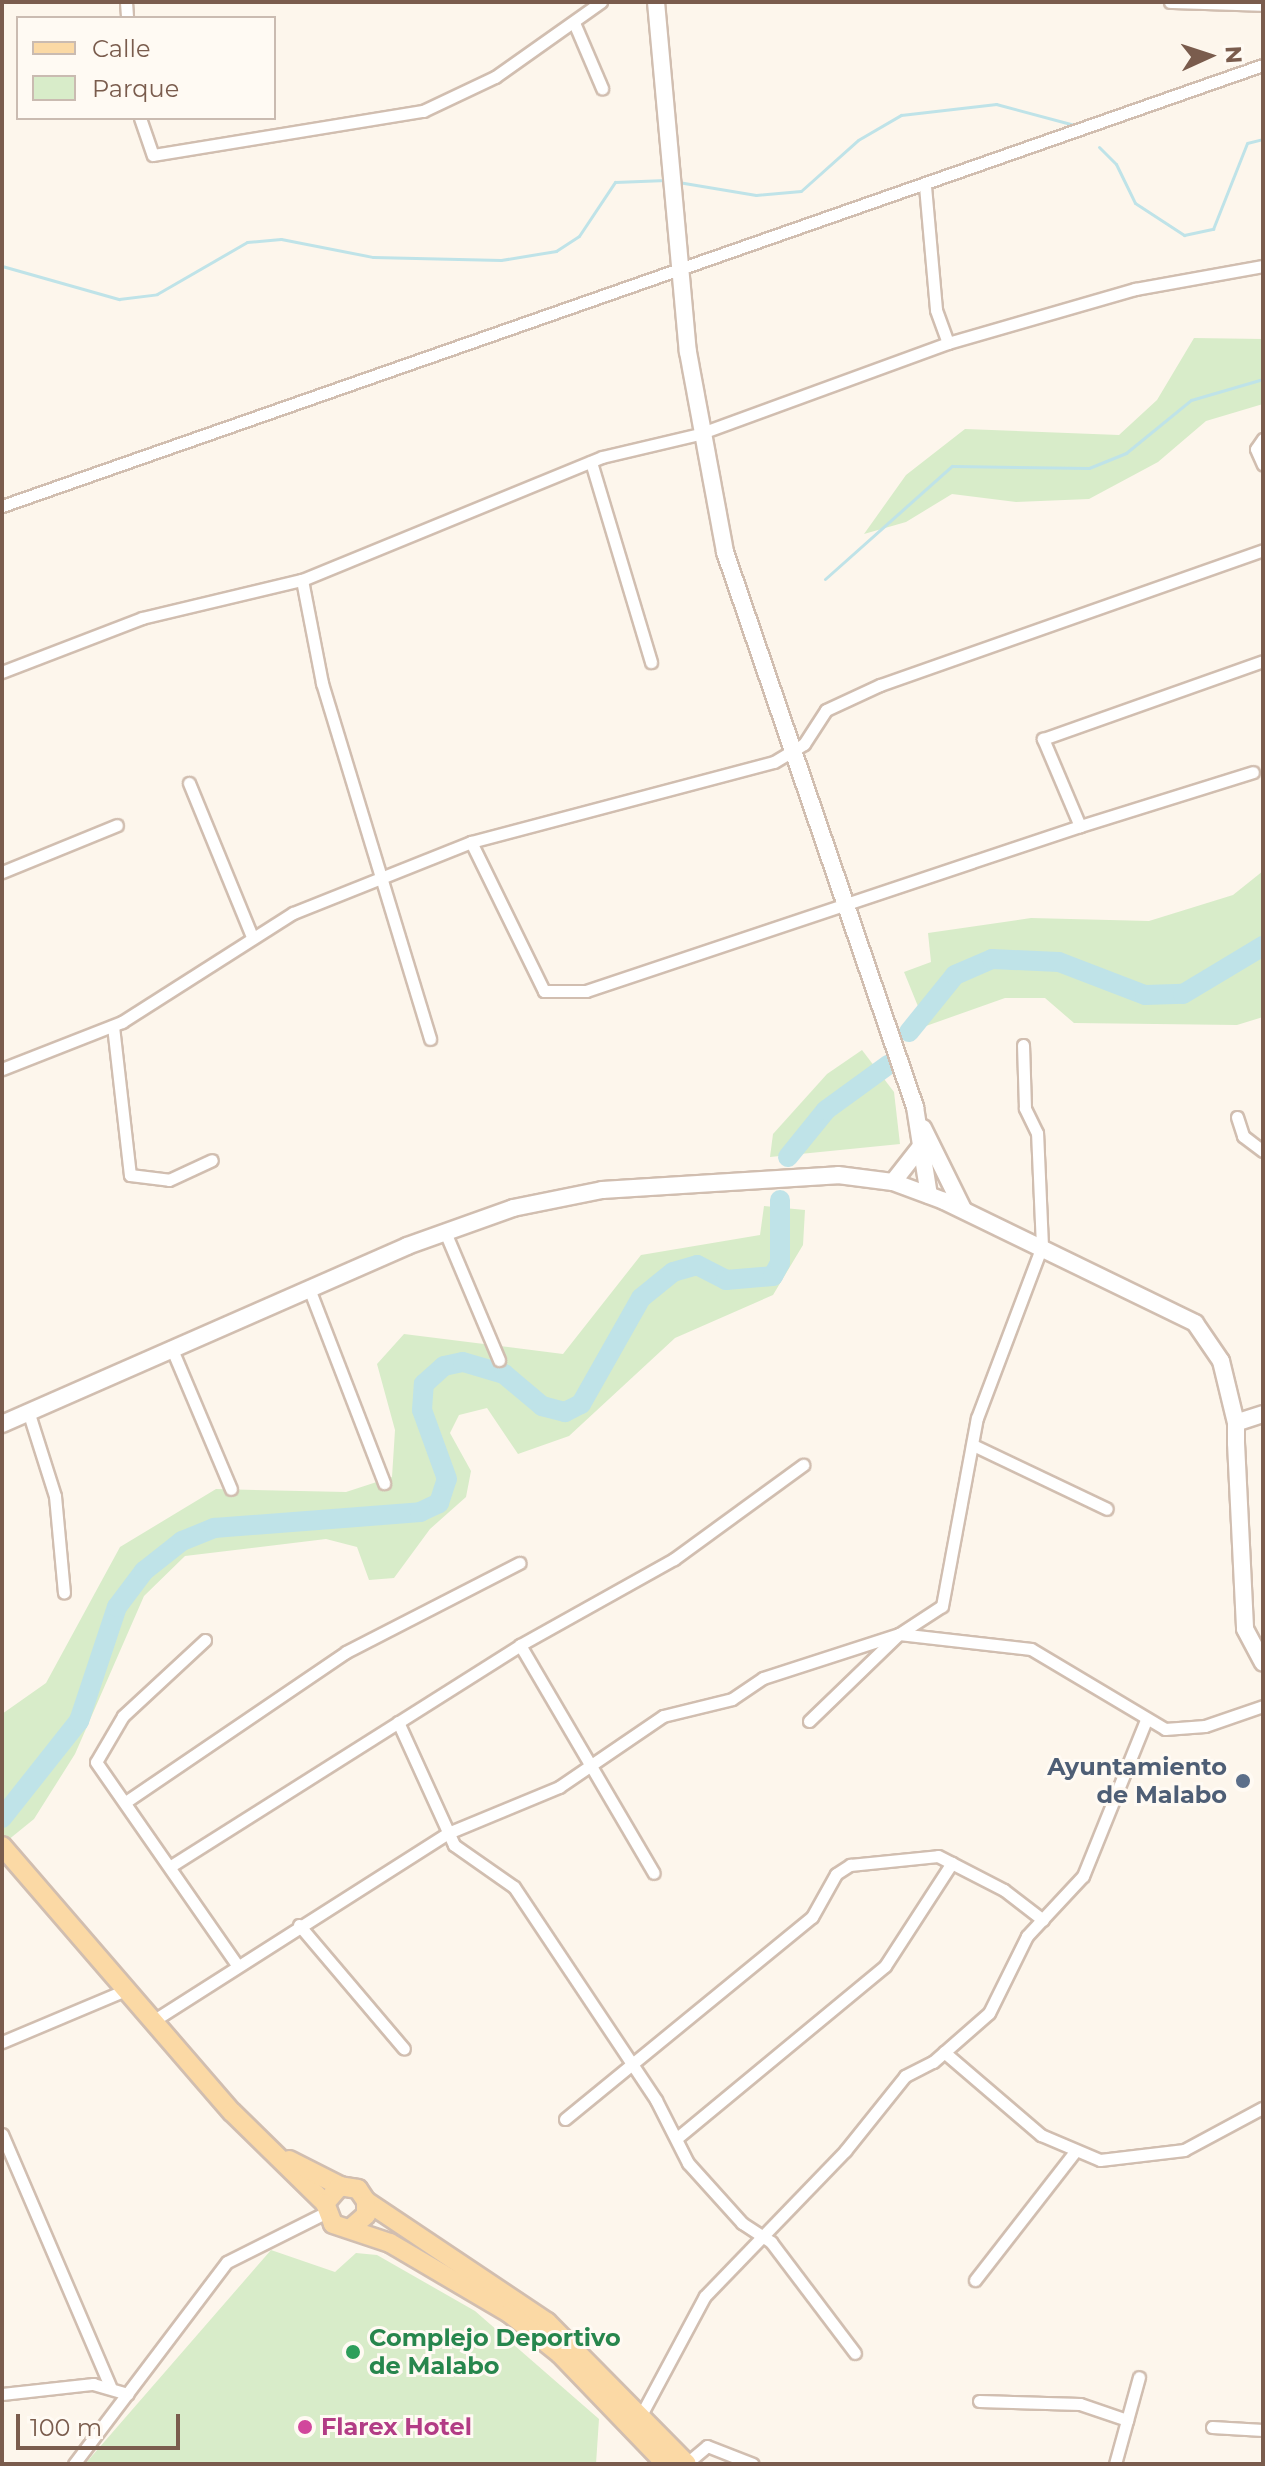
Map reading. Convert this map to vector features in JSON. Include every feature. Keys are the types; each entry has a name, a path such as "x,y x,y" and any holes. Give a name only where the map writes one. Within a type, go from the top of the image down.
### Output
{"main road":[{"path":"2,1846 156,2019 232,2112 283,2157 325,2208 333,2224 351,2228 430,2266 536,2334 666,2464"},
{"path":"283,2157 340,2186 358,2189 366,2201 547,2322 687,2464"},
{"path":"325,2208 340,2186"},
{"path":"351,2228 366,2215 366,2201"}],"street":[{"path":"141,120 153,155 397,117 495,77 575,25 601,2"},
{"path":"656,2 670,194 699,434 725,552 920,1124 963,1209"},
{"path":"1170,2 1263,5"},
{"path":"575,25 602,88"},
{"path":"2,506 678,265 925,186 1263,65"},
{"path":"925,186 936,310 948,343"},
{"path":"2,672 142,618 302,580 591,462 699,434 948,343 1135,289 1263,266"},
{"path":"1263,439 1256,449 1263,465"},
{"path":"591,462 651,662"},
{"path":"2,1069 113,1026 215,965 251,934 471,842 665,795 792,753 826,710 880,685 1263,550"},
{"path":"302,580 322,683 384,879 430,1039"},
{"path":"1080,826 1043,739 1263,661"},
{"path":"471,842 540,983 552,994 586,991 1080,826 1253,772"},
{"path":"189,783 251,934"},
{"path":"2,872 117,825"},
{"path":"113,1026 130,1175 169,1180 212,1160"},
{"path":"156,2019 235,1962 448,1833 589,1769 675,1711 732,1699 763,1678 899,1634 936,1612 948,1593 973,1445 1042,1246 1037,1133 1025,1108 1023,1045"},
{"path":"1237,1117 1243,1136 1263,1151"},
{"path":"920,1124 922,1145 936,1198"},
{"path":"893,1182 922,1145"},
{"path":"936,1198 941,1165"},
{"path":"2,1424 171,1347 445,1232 537,1201 602,1190 808,1175 893,1182 963,1209 1042,1246 1204,1328 1229,1380 1236,1423 1245,1629 1263,1663"},
{"path":"445,1232 499,1360"},
{"path":"310,1291 384,1483"},
{"path":"171,1347 231,1489"},
{"path":"29,1414 55,1496 64,1593"},
{"path":"1236,1423 1263,1414"},
{"path":"973,1445 1107,1509"},
{"path":"171,1866 520,1645 674,1559 803,1465"},
{"path":"127,1801 346,1652 519,1563"},
{"path":"899,1634 1031,1649 1146,1720 1183,1729 1263,1706"},
{"path":"809,1721 899,1634"},
{"path":"205,1640 123,1716 98,1752 99,1773 127,1801 235,1962"},
{"path":"520,1645 589,1769 654,1873"},
{"path":"640,2417 682,2332 761,2234 845,2151 905,2076 944,2052 989,2013 1014,1956 1083,1876 1146,1720"},
{"path":"398,1722 448,1833 461,1854 500,1871 514,1887 633,2067 677,2138 688,2163 761,2234 855,2353"},
{"path":"565,2119 633,2067 812,1917 836,1874 850,1865 921,1854 952,1863 1043,1920"},
{"path":"677,2138 885,1966 952,1863"},
{"path":"299,1925 404,2049"},
{"path":"2,2042 128,1989"},
{"path":"944,2052 1004,2108 1074,2153 1122,2160 1184,2150 1262,2108"},
{"path":"2,2134 110,2386"},
{"path":"975,2280 1074,2153"},
{"path":"74,2464 227,2262 325,2208"},
{"path":"1115,2464 1139,2377"},
{"path":"2,2394 110,2386 128,2394"},
{"path":"979,2401 1080,2404 1127,2420"},
{"path":"1212,2427 1263,2430"},
{"path":"687,2464 707,2446 753,2464"}],"green space":[{"path":"1194,338 1263,339 1263,404 1206,421 1158,462 1089,499 1016,502 952,494 906,522 864,534 906,475 965,429 1119,435 1157,400"},
{"path":"1263,871 1263,1017 1237,1025 1074,1023 1045,998 1005,998 926,1026 904,972 931,962 928,933 1031,918 1149,921 1233,895"},
{"path":"862,1050 894,1092 900,1144 770,1157 773,1134 827,1074"},
{"path":"764,1206 805,1210 803,1245 773,1295 675,1338 569,1436 518,1454 487,1408 459,1415 450,1433 471,1471 466,1497 430,1529 394,1578 369,1580 357,1547 326,1539 185,1556 144,1596 75,1754 34,1819 2,1845 2,1714 46,1683 120,1547 216,1489 346,1492 392,1477 395,1430 377,1364 404,1334 563,1354 641,1255 760,1235"},
{"name":"Complejo Deportivo de Malabo","path":"271,2250 335,2272 356,2253 377,2255 475,2311 599,2419 596,2464 85,2464"}],"waterway":[{"path":"678,182 756,195 801,191 858,140 901,115 996,104 1078,126"},
{"path":"1099,147 1116,164 1135,203 1184,235 1213,229 1247,143 1263,139"},
{"path":"2,266 119,299 157,294 247,242 281,239 373,257 501,260 556,251 579,236 615,182 666,180"},
{"path":"825,579 952,466 1089,468 1126,453 1191,400 1263,379"},
{"path":"909,1032 955,975 992,959 1059,962 1145,995 1183,994 1263,946"},
{"path":"788,1157 826,1110 888,1065"},
{"path":"2,1818 79,1721 117,1607 144,1571 182,1541 214,1528 420,1512 439,1503 447,1479 422,1410 424,1384 444,1366 463,1362 504,1374 542,1406 565,1412 581,1404 641,1298 673,1272 697,1265 726,1280 773,1276 780,1263 780,1200"}],"place":[{"name":"Ayuntamiento de Malabo","path":"1243,1781"},
{"name":"Complejo Deportivo de Malabo","path":"353,2352"},
{"name":"Flarex Hotel","path":"305,2427"}]}
